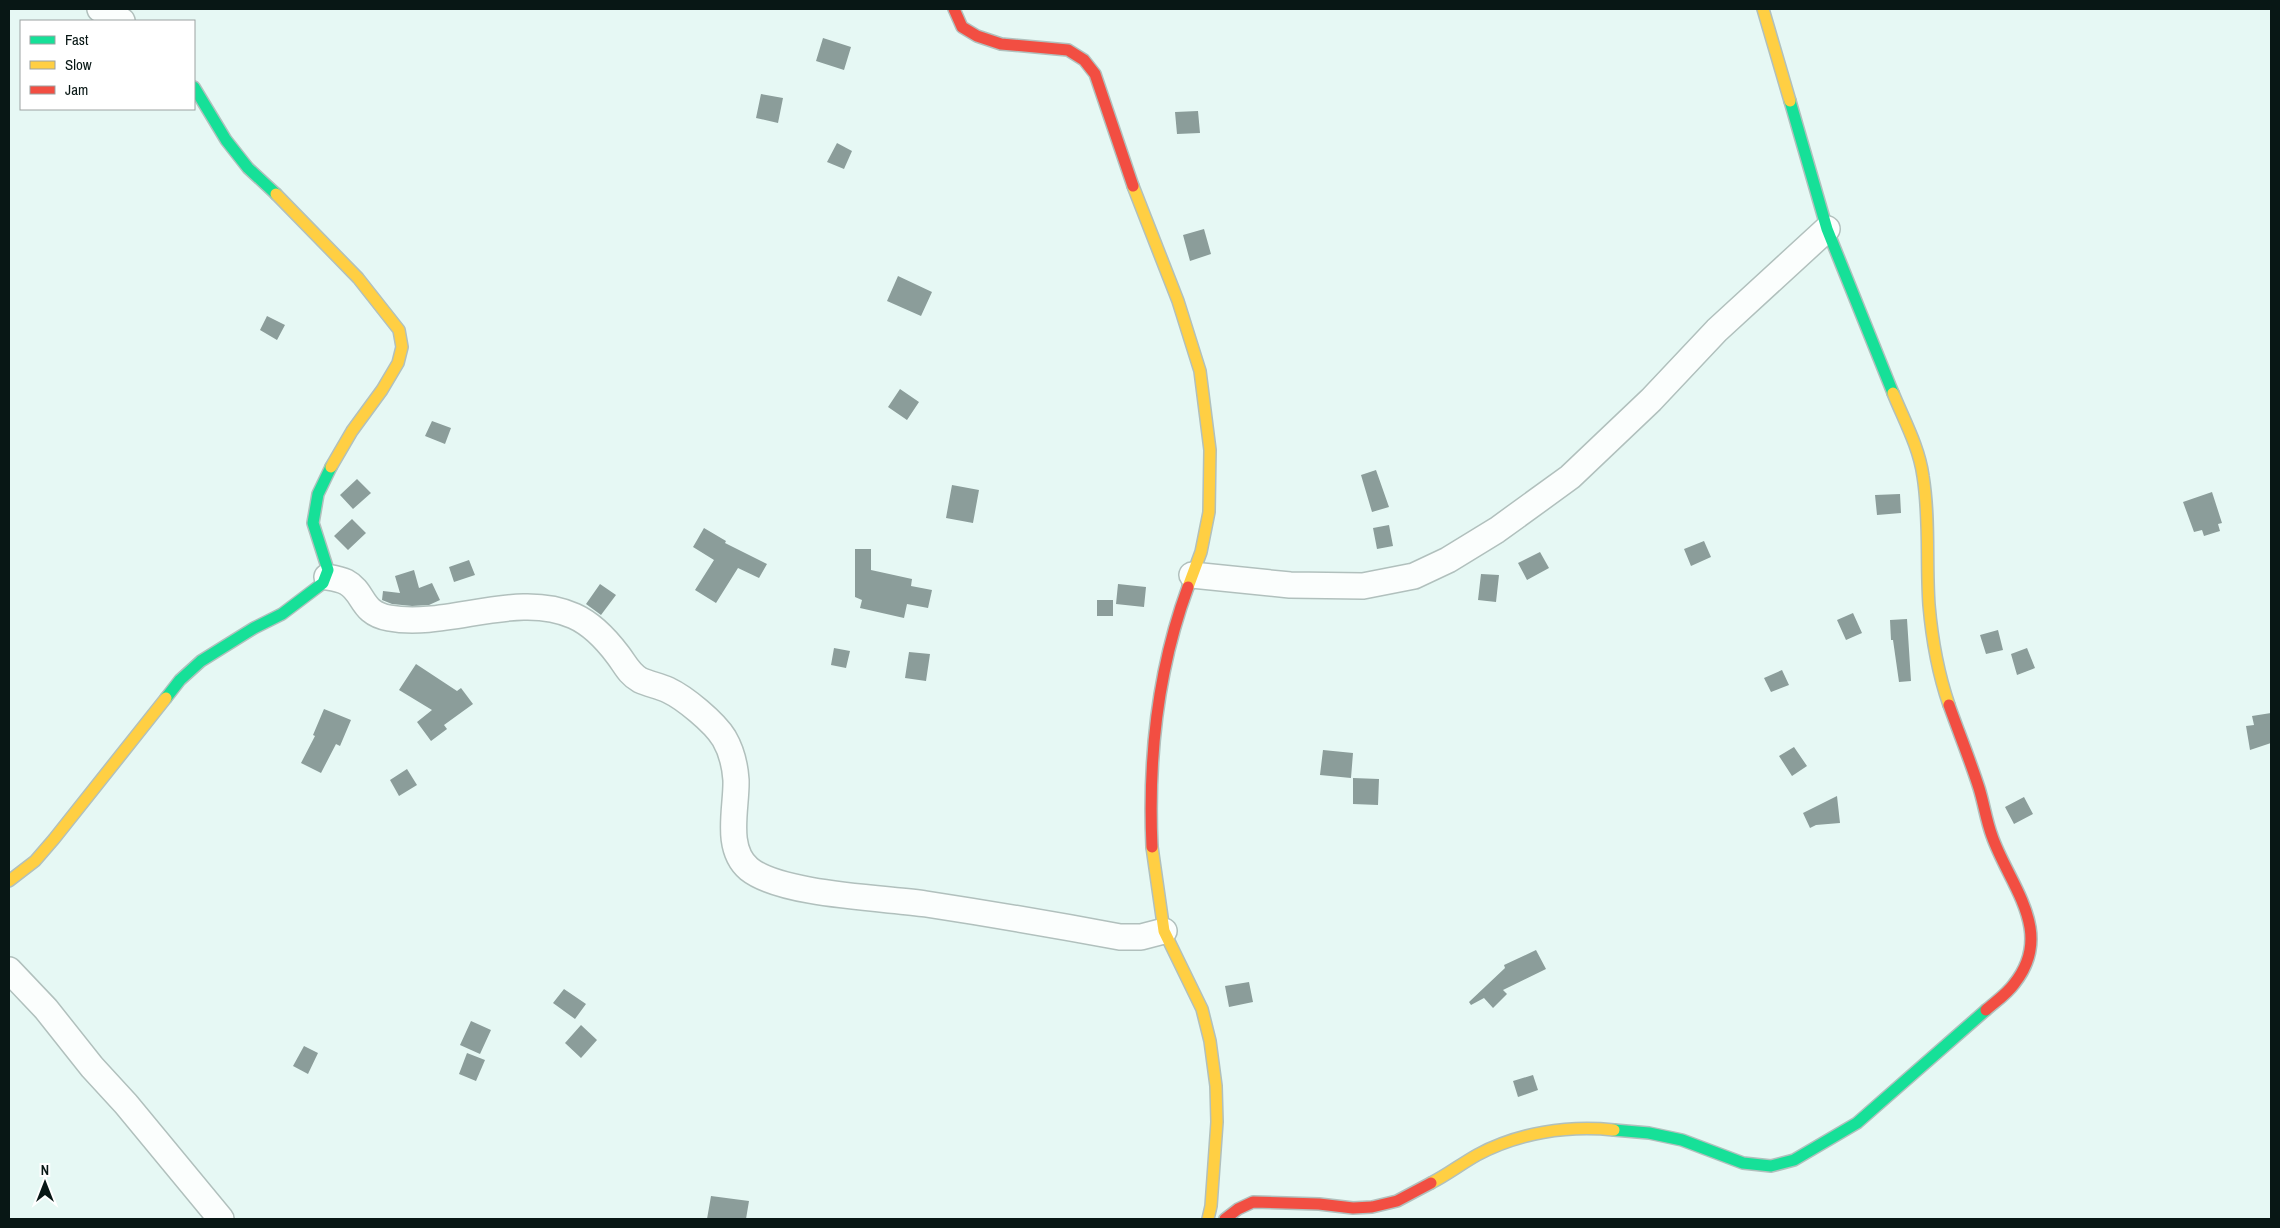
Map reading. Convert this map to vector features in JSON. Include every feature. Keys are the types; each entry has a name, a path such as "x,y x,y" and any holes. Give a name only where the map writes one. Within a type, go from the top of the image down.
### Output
{"street":[{"path":"100,9 120,20"},
{"path":"954,9 962,27 977,36 1001,44 1068,50 1084,60 1095,74 1143,214 1178,301 1200,371 1210,450 1209,512 1200,552 1175,623 1164,667 1152,750 1150,799 1154,858 1164,932 1202,1009 1210,1041 1216,1086 1217,1122 1212,1206 1208,1219"},
{"path":"1225,1219 1238,1209 1253,1202 1353,1208 1397,1201 1420,1190 1475,1156 1503,1142 1526,1134 1607,1129 1649,1132 1682,1140 1743,1163 1771,1166 1794,1160 1857,1123 1872,1111 2014,985 2026,966 2031,944 2029,920 2021,896 1992,837 1980,788 1940,682 1934,651 1929,604 1928,514 1923,474 1917,450 1882,370 1826,229 1763,9"},
{"path":"9,881 35,861 54,839 180,680 201,661 225,645 282,614 323,583 327,577 326,563 313,523 318,494 332,464 352,431 382,390 398,363 402,338 390,317 358,278 292,209 248,168 226,140 195,89"},
{"path":"1192,576 1282,585 1363,586 1414,576 1448,560 1497,530 1570,477 1651,400 1717,330 1826,229"},
{"path":"327,577 346,582 355,590 369,610 388,618 413,621 524,607 570,614 583,621 596,630 639,680 679,696 707,719 721,734 732,753 736,779 734,826 738,852 750,869 766,879 821,892 950,908 1120,936 1141,937 1164,932"},
{"path":"9,970 46,1009 92,1067 126,1104 221,1219"}],"building":[{"path":"823,38 851,47 844,70 816,61"},
{"path":"761,94 783,98 778,123 756,118"},
{"path":"1198,111 1200,133 1177,134 1175,112"},
{"path":"837,143 852,151 844,169 827,162"},
{"path":"1204,229 1211,254 1190,261 1183,235"},
{"path":"898,276 932,292 921,316 887,301"},
{"path":"267,316 285,325 277,340 260,330"},
{"path":"900,389 919,402 907,420 888,407"},
{"path":"432,421 451,428 445,444 425,436"},
{"path":"1376,470 1389,507 1372,512 1361,475"},
{"path":"357,479 371,493 353,509 340,495"},
{"path":"952,485 979,490 973,523 946,518"},
{"path":"2212,492 2222,523 2218,524 2220,531 2204,536 2202,530 2194,532 2183,502"},
{"path":"1900,494 1901,513 1877,515 1875,495"},
{"path":"352,519 366,533 348,550 334,536"},
{"path":"1389,525 1393,546 1377,549 1373,528"},
{"path":"704,528 726,541 725,543 767,564 759,578 738,568 716,603 695,590 714,560 693,547"},
{"path":"1704,541 1711,557 1691,566 1684,549"},
{"path":"855,549 871,549 871,570 912,579 911,586 932,590 928,608 907,604 904,618 860,608 862,600 855,597"},
{"path":"1540,552 1549,568 1527,580 1518,563"},
{"path":"469,560 475,575 454,582 449,567"},
{"path":"414,570 419,588 432,583 440,600 429,605 412,606 392,604 382,600 383,591 400,593 395,576"},
{"path":"1481,574 1499,575 1496,602 1478,600"},
{"path":"600,584 616,595 601,615 586,604"},
{"path":"1118,584 1146,587 1144,607 1116,604"},
{"path":"1097,600 1113,600 1113,616 1097,616"},
{"path":"1853,613 1862,633 1846,640 1837,620"},
{"path":"1907,619 1911,681 1899,682 1893,640 1891,640 1890,620"},
{"path":"1998,630 2003,650 1986,654 1980,635"},
{"path":"834,648 850,651 846,668 831,665"},
{"path":"2027,648 2035,668 2017,675 2011,654"},
{"path":"909,652 930,654 926,681 905,678"},
{"path":"416,664 457,691 461,688 473,704 444,725 447,729 431,741 417,722 432,710 399,690"},
{"path":"1782,670 1789,685 1771,692 1764,678"},
{"path":"324,709 351,720 340,746 336,744 321,773 301,763 315,736 313,735"},
{"path":"2271,713 2271,743 2250,750 2246,726 2254,725 2252,716"},
{"path":"1794,747 1807,766 1792,776 1779,756"},
{"path":"1323,750 1353,753 1351,778 1320,775"},
{"path":"407,769 417,785 399,796 390,780"},
{"path":"1353,778 1379,779 1378,805 1353,804"},
{"path":"1837,796 1840,823 1816,825 1810,828 1803,813"},
{"path":"2024,797 2033,814 2014,824 2005,807"},
{"path":"1536,950 1546,969 1503,990 1507,994 1493,1008 1484,998 1471,1005 1469,1002 1505,968 1504,965"},
{"path":"1249,982 1253,1002 1229,1007 1225,986"},
{"path":"564,989 586,1004 575,1019 553,1003"},
{"path":"471,1021 491,1030 480,1054 460,1045"},
{"path":"581,1025 597,1040 581,1058 565,1043"},
{"path":"304,1046 318,1053 308,1074 293,1066"},
{"path":"467,1053 485,1060 476,1081 459,1074"},
{"path":"1533,1075 1538,1090 1518,1097 1513,1081"},
{"path":"711,1196 749,1201 746,1219 707,1219"}],"traffic: fast":[{"path":"195,89 226,140 248,168 276,194"},
{"path":"1790,101 1827,229 1893,393"},
{"path":"166,698 180,680 201,661 254,628 282,614 323,583 328,570 313,523 318,494 331,467"},
{"path":"1614,1130 1649,1133 1682,1140 1743,1163 1771,1166 1794,1160 1857,1123 1986,1010"}],"traffic: slow":[{"path":"1763,9 1790,101"},
{"path":"1133,186 1178,301 1200,371 1210,450 1209,512 1201,552 1188,587"},
{"path":"276,194 358,278 399,330 402,347 398,363 382,390 352,431 331,467"},
{"path":"1893,393 1915,444 1923,476 1930,618 1939,669 1949,705"},
{"path":"9,881 35,861 54,839 166,698"},
{"path":"1152,847 1164,931 1202,1009 1210,1041 1216,1086 1217,1122 1211,1206 1208,1219"},
{"path":"1431,1183 1493,1147 1526,1136 1561,1130 1614,1130"}],"traffic: jam":[{"path":"954,9 962,27 977,36 1001,44 1068,50 1084,60 1095,74 1133,186"},
{"path":"1152,847 1153,748 1157,715 1169,651 1188,587"},
{"path":"1949,705 1979,788 1992,836 2018,891 2030,927 2031,946 2026,965 2011,988 1986,1010"},
{"path":"1225,1219 1238,1209 1253,1202 1319,1204 1353,1208 1372,1207 1397,1201 1431,1183"}]}
